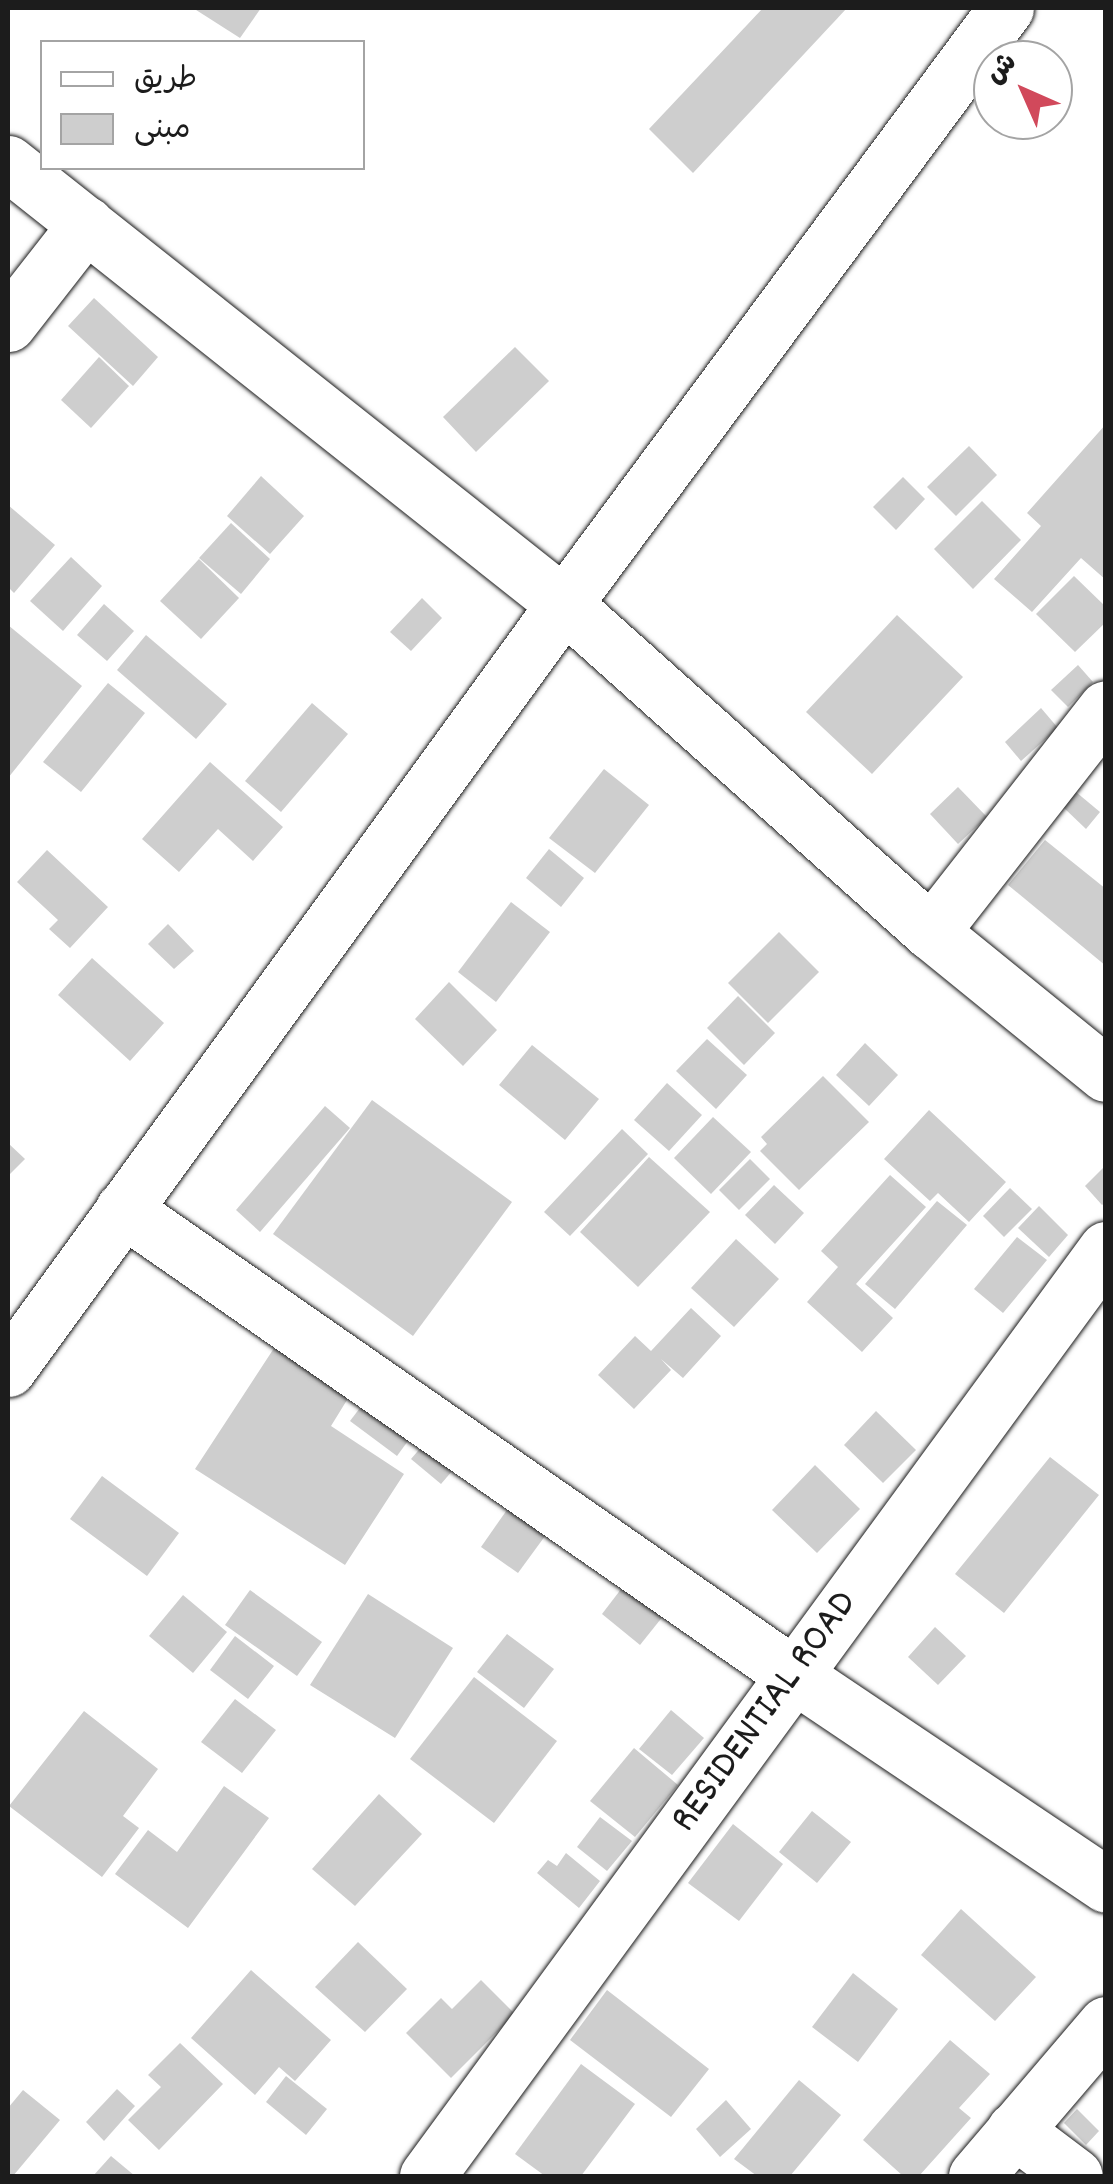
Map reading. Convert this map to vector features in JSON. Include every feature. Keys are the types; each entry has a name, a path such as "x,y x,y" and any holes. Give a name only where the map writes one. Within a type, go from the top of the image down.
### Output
{"street":[{"path":"8,1369 564,604 1006,8"},
{"path":"8,163 564,604 931,932 1106,1074"},
{"path":"8,324 86,224"},
{"path":"931,932 1106,708"},
{"path":"123,1209 794,1675 1106,1885"},
{"name":"RESIDENTIAL ROAD","path":"427,2176 1106,1249"},
{"path":"976,2176 1106,2024"},
{"path":"1014,2130 1075,2176"}],"building":[{"path":"193,8 261,8 240,38"},
{"path":"763,8 847,8 693,173 649,129"},
{"path":"94,298 158,357 133,386 68,326"},
{"path":"515,347 549,381 476,452 443,417"},
{"path":"99,357 129,386 91,428 61,400"},
{"path":"1106,424 1106,580 1081,558 1032,612 994,579 1041,526 1027,513"},
{"path":"969,446 997,475 956,516 927,487"},
{"path":"261,476 304,516 270,554 227,516"},
{"path":"903,477 925,499 896,530 873,507"},
{"path":"982,501 1021,540 973,589 934,549"},
{"path":"8,505 55,545 14,593 8,587"},
{"path":"231,523 270,559 241,594 199,558"},
{"path":"71,557 102,586 63,631 30,601"},
{"path":"199,559 239,598 201,639 160,601"},
{"path":"1074,576 1106,607 1106,622 1075,652 1036,614"},
{"path":"422,598 442,618 411,651 390,632"},
{"path":"104,604 134,631 107,661 77,635"},
{"path":"897,615 963,677 872,774 806,712"},
{"path":"8,625 82,686 8,778"},
{"path":"146,635 227,704 196,739 117,670"},
{"path":"1078,665 1093,682 1068,707 1051,690"},
{"path":"108,683 145,713 81,792 43,762"},
{"path":"312,703 348,734 281,812 245,781"},
{"path":"1041,708 1058,728 1021,761 1005,742"},
{"path":"210,762 283,827 253,861 218,829 179,872 142,839"},
{"path":"604,769 649,805 595,873 549,838"},
{"path":"958,787 987,817 958,844 930,814"},
{"path":"1076,792 1100,812 1086,829 1063,807"},
{"path":"1045,840 1106,889 1106,966 1008,885"},
{"path":"549,849 584,878 561,907 526,878"},
{"path":"47,850 108,907 70,948 49,929 58,920 17,882"},
{"path":"511,902 550,932 496,1002 458,972"},
{"path":"168,924 194,951 174,969 148,944"},
{"path":"779,932 819,972 768,1023 728,983"},
{"path":"92,958 164,1023 130,1061 58,995"},
{"path":"449,982 497,1030 463,1066 415,1019"},
{"path":"738,996 775,1033 744,1065 707,1028"},
{"path":"707,1039 747,1075 716,1109 676,1071"},
{"path":"865,1043 898,1075 869,1106 836,1075"},
{"path":"532,1045 599,1099 565,1140 499,1085"},
{"path":"823,1076 869,1122 799,1190 760,1151 767,1144 761,1137"},
{"path":"667,1083 702,1115 669,1151 634,1120"},
{"path":"372,1100 512,1202 413,1336 273,1234"},
{"path":"325,1106 350,1128 260,1232 236,1210"},
{"path":"929,1110 1006,1182 969,1222 938,1193 930,1201 884,1159"},
{"path":"713,1117 751,1152 711,1194 674,1158"},
{"path":"622,1129 648,1154 570,1236 544,1212"},
{"path":"8,1143 25,1159 8,1176"},
{"path":"649,1157 710,1212 638,1287 580,1232"},
{"path":"750,1159 770,1179 739,1210 719,1190"},
{"path":"1103,1168 1106,1202 1102,1205 1085,1186"},
{"path":"890,1175 926,1207 856,1284 893,1318 862,1352 807,1302 838,1267 821,1251"},
{"path":"774,1185 804,1213 775,1244 745,1215"},
{"path":"1010,1188 1032,1209 1004,1237 983,1216"},
{"path":"937,1201 967,1225 895,1309 865,1284"},
{"path":"1039,1206 1068,1235 1049,1257 1018,1228"},
{"path":"1017,1237 1047,1260 1003,1313 974,1289"},
{"path":"736,1239 779,1279 734,1327 691,1288"},
{"path":"691,1308 721,1336 683,1378 661,1359 671,1370 634,1409 598,1375 635,1336 651,1351"},
{"path":"280,1339 355,1387 331,1426 404,1474 345,1565 195,1469"},
{"path":"369,1396 416,1430 397,1456 350,1421"},
{"path":"876,1411 916,1450 883,1483 844,1445"},
{"path":"429,1438 459,1463 441,1484 411,1459"},
{"path":"1050,1457 1099,1495 1004,1613 955,1574"},
{"path":"815,1465 860,1509 817,1553 772,1510"},
{"path":"102,1476 179,1533 147,1576 70,1519"},
{"path":"511,1504 548,1532 518,1573 481,1547"},
{"path":"628,1580 668,1610 640,1645 602,1614"},
{"path":"250,1590 322,1642 297,1676 225,1625"},
{"path":"368,1594 453,1648 395,1738 310,1685"},
{"path":"183,1595 227,1632 193,1673 149,1636"},
{"path":"935,1627 966,1656 938,1685 908,1657"},
{"path":"507,1634 554,1669 524,1708 477,1672"},
{"path":"235,1636 274,1666 248,1699 210,1670"},
{"path":"474,1677 557,1741 494,1823 410,1759"},
{"path":"235,1699 276,1730 242,1773 201,1742"},
{"path":"671,1710 704,1738 672,1775 639,1749"},
{"path":"84,1711 158,1769 123,1816 139,1828 102,1877 9,1806"},
{"path":"634,1748 678,1785 635,1837 590,1801"},
{"path":"224,1786 269,1818 188,1928 115,1874 148,1830 177,1852"},
{"path":"379,1794 422,1834 355,1906 312,1869"},
{"path":"812,1811 851,1842 817,1883 779,1852"},
{"path":"600,1817 632,1841 607,1871 577,1847"},
{"path":"733,1824 783,1864 739,1921 688,1883"},
{"path":"566,1853 600,1881 579,1908 537,1873 548,1860 557,1866"},
{"path":"961,1909 1036,1977 995,2021 921,1955"},
{"path":"358,1942 407,1989 365,2032 315,1987"},
{"path":"251,1970 331,2040 295,2081 279,2067 255,2095 191,2038"},
{"path":"853,1973 898,2009 858,2062 812,2027"},
{"path":"481,1980 515,2014 451,2078 406,2033 441,1998 452,2009"},
{"path":"607,1990 709,2069 671,2117 570,2040"},
{"path":"950,2040 990,2074 959,2108 971,2118 919,2176 903,2176 863,2140"},
{"path":"180,2043 223,2084 159,2150 128,2120 161,2087 148,2075"},
{"path":"581,2064 635,2104 581,2176 545,2176 515,2154"},
{"path":"286,2076 327,2109 306,2135 266,2102"},
{"path":"799,2080 841,2115 790,2176 757,2176 734,2159"},
{"path":"117,2089 135,2106 104,2141 86,2122"},
{"path":"23,2090 60,2120 13,2176 8,2176 8,2108"},
{"path":"726,2100 751,2129 720,2157 696,2129"},
{"path":"1077,2109 1099,2131 1086,2145 1064,2123"},
{"path":"111,2156 135,2176 93,2176"}]}
